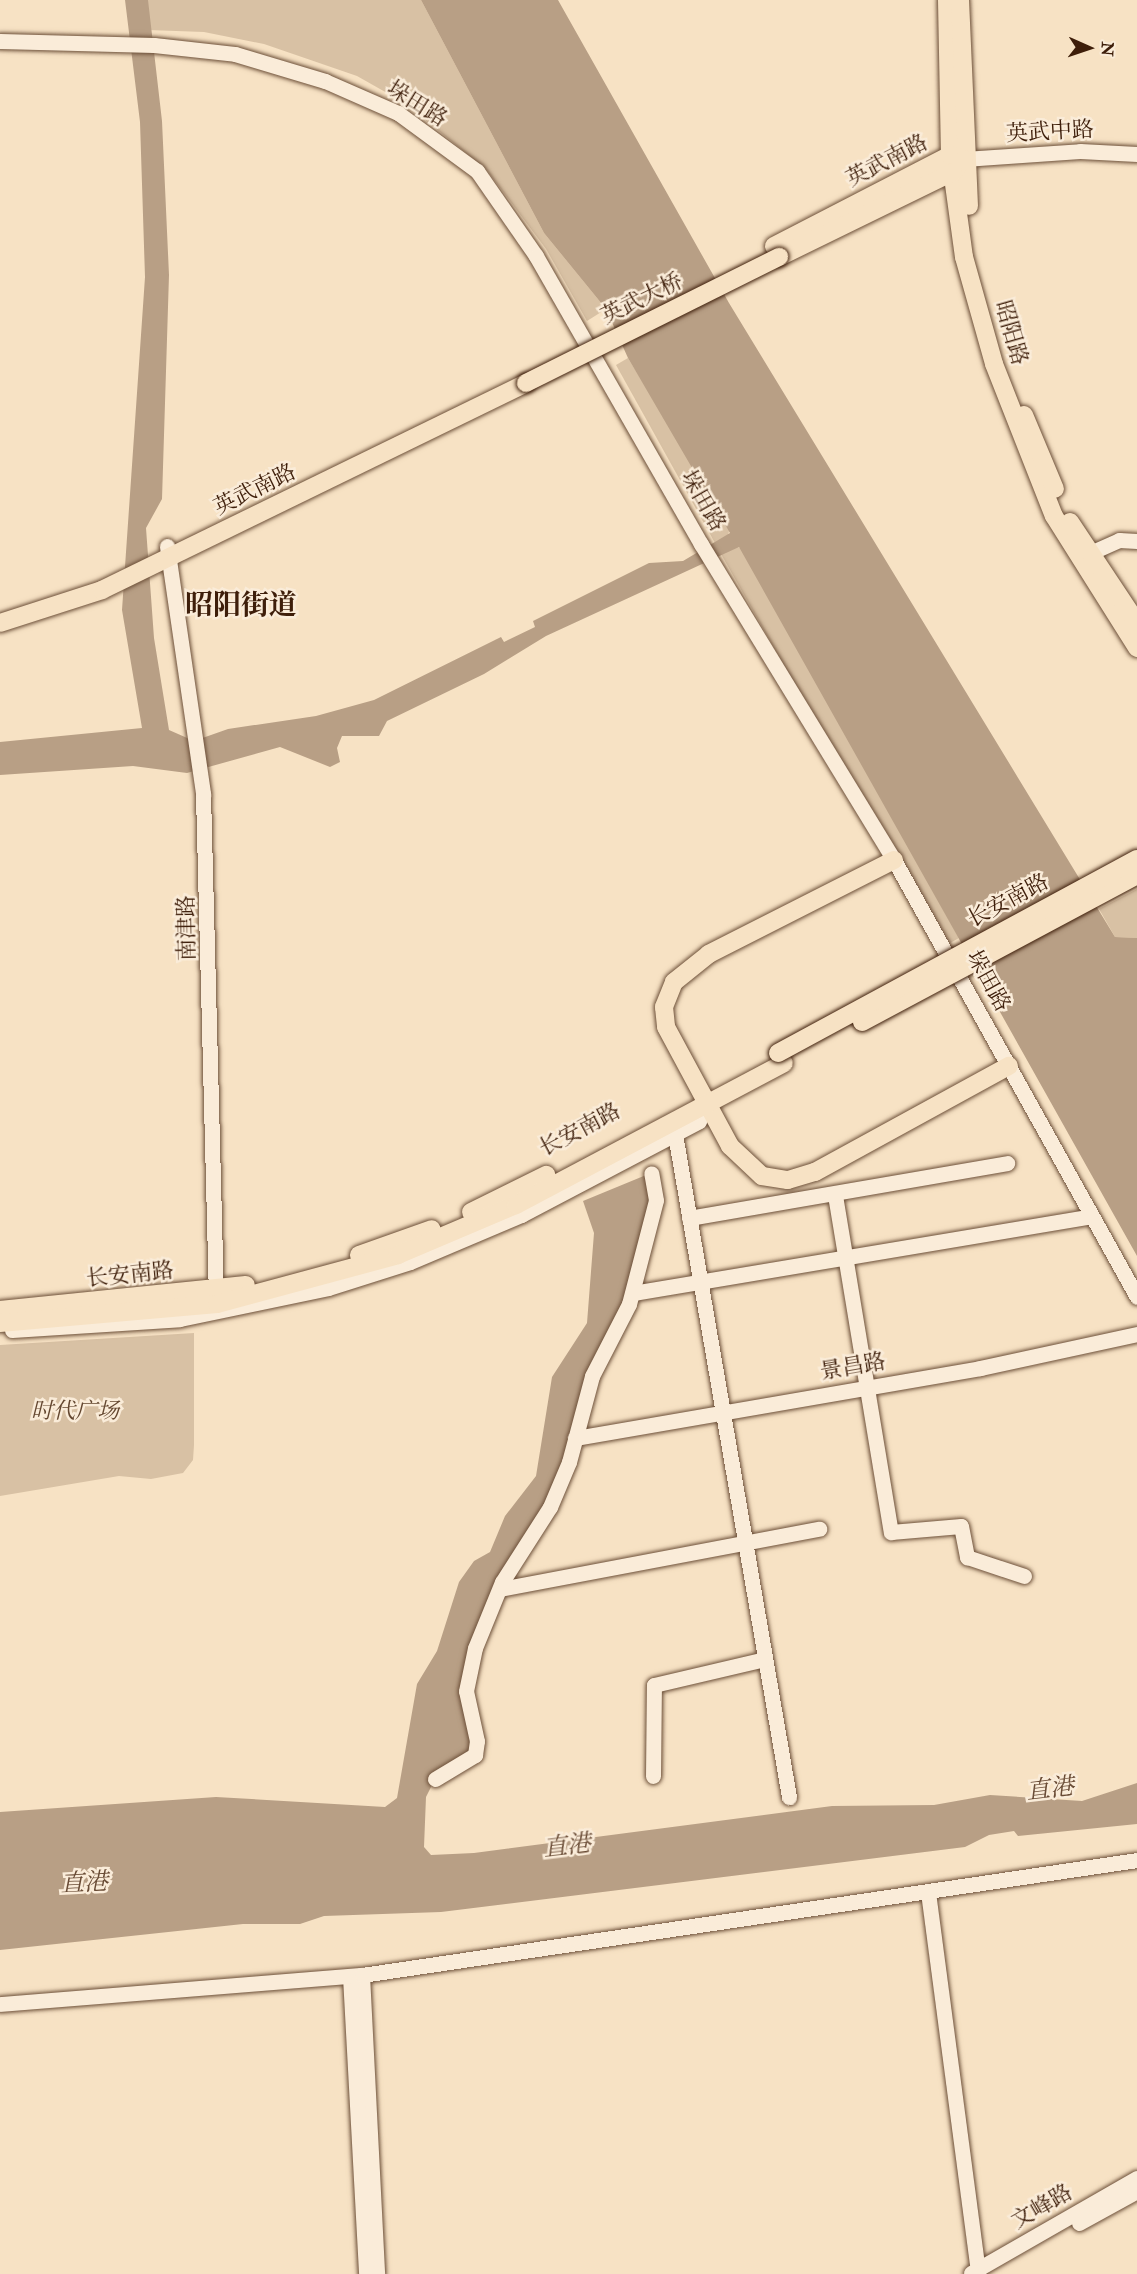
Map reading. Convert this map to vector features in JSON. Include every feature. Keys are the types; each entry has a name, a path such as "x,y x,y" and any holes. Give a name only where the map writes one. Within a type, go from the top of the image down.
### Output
{"main road":[{"name":"昭阳路","path":"947,0 964,257 1024,449 1075,554 1137,648"},
{"name":"昭阳路","path":"960,0 956,162 975,257 1002,363 1066,514 1137,623"},
{"name":"英武南路","path":"777,252 956,162"},
{"name":"英武大桥","path":"524,378 777,252"},
{"name":"英武南路","path":"0,623 101,584 161,556 524,378"},
{"name":"英武南路","path":"0,612 101,584"},
{"name":"长安南路","path":"781,1058 1137,859"},
{"path":"894,860 710,954 674,982 664,1007 666,1027 703,1098 748,1167 762,1176 788,1180 815,1172 1009,1066"},
{"name":"长安南路","path":"0,1323 217,1302 323,1268 452,1222 703,1098 1137,875"},
{"name":"长安南路","path":"0,1310 217,1302"}],"street":[{"name":"垛田路","path":"0,41 154,45 235,54 325,81 398,113 477,171 536,256 701,544 894,860 1137,1297"},
{"name":"英武中路","path":"956,162 1080,151 1137,154"},
{"path":"1090,553 1119,540 1137,541"},
{"name":"南津路","path":"161,556 194,719 203,794 217,1302"},
{"path":"0,1330 112,1325 217,1302 328,1287 420,1258 521,1215 699,1121 703,1098"},
{"path":"675,1134 789,1797"},
{"path":"689,1218 835,1195 1007,1163"},
{"path":"435,1779 474,1755 477,1741 466,1691 475,1648 500,1589 550,1507 575,1438 592,1376 633,1293 656,1200 651,1173"},
{"path":"835,1195 891,1532 961,1526 967,1557 1024,1576"},
{"path":"633,1293 846,1260 1091,1216"},
{"name":"景昌路","path":"575,1438 867,1388 1137,1334"},
{"path":"500,1589 819,1529"},
{"path":"653,1776 654,1685 765,1659"},
{"path":"0,2004 356,1975 1137,1860"},
{"path":"928,1892 978,2273"},
{"path":"356,1975 366,2274"},
{"path":"356,1975 377,2274"},
{"name":"文峰路","path":"978,2273 1137,2178"},
{"name":"文峰路","path":"978,2273 1137,2191"}],"green space":[{"path":"148,0 421,0 544,233 606,309 587,321 546,249 486,169 403,102 357,76 264,44 204,32 148,30"},
{"path":"628,358 730,526 728,536 715,543 616,365"},
{"path":"736,546 744,550 959,938 943,947 721,554"},
{"path":"1137,889 1137,938 1115,937 1099,909"},
{"name":"时代广场","path":"194,1333 193,1460 183,1473 151,1479 119,1476 0,1496 0,1345"}],"water":[{"path":"125,0 148,0 162,121 169,275 162,499 146,528 154,638 169,730 194,741 228,729 316,716 374,700 501,637 504,642 535,627 533,621 649,563 683,561 730,533 628,358 606,309 544,233 421,0 558,0 729,303 1115,937 1137,938 1137,1256 739,547 546,636 484,674 387,721 379,736 342,736 337,748 340,762 330,767 280,747 187,773 133,766 0,775 0,742 142,728 122,610 145,277 140,122"},
{"name":"直港","path":"651,1173 656,1200 569,1462 502,1582 466,1691 475,1755 435,1779 426,1797 424,1847 431,1855 474,1853 832,1806 934,1805 990,1795 1082,1801 1137,1783 1137,1824 1018,1836 1014,1831 989,1835 965,1847 441,1912 324,1916 300,1924 243,1924 0,1950 0,1812 216,1797 385,1807 397,1798 417,1684 437,1651 459,1582 474,1561 490,1552 505,1516 536,1476 552,1377 587,1323 594,1233 583,1201"}],"district":[{"name":"昭阳街道","path":"241,606"}]}
